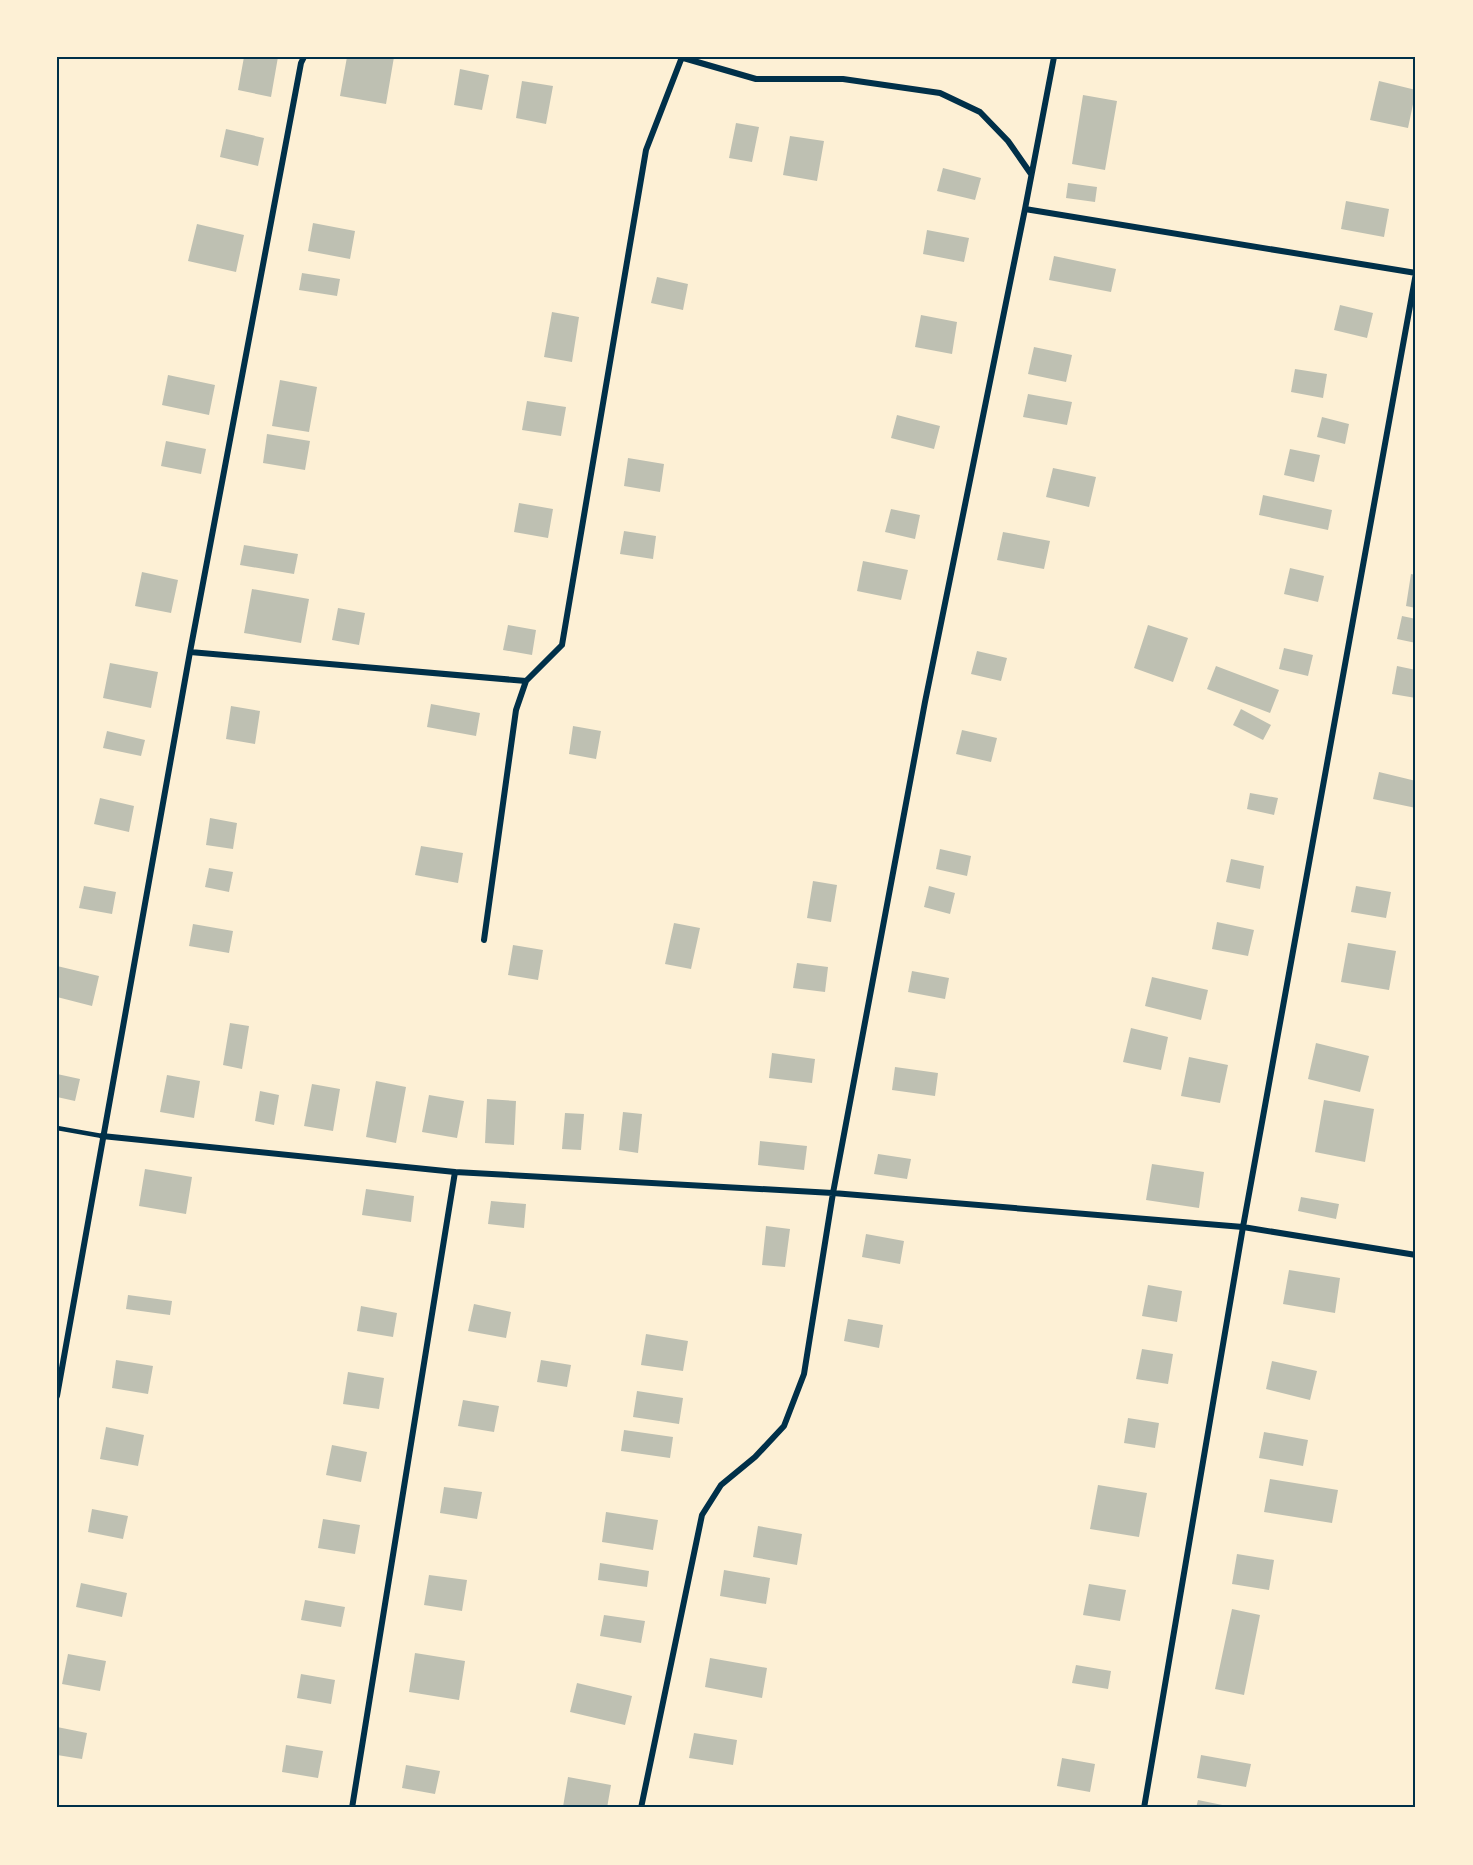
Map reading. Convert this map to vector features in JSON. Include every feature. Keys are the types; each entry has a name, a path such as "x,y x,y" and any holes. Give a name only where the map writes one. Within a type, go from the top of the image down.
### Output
{"street":[{"path":"57,1396 190,652 301,63 304,57"},
{"path":"484,940 516,711 526,681 562,645 646,150 681,57 756,79 843,80 940,93 980,112 1008,141 1031,174"},
{"path":"641,1808 702,1515 721,1485 755,1457 784,1426 804,1374 833,1193 925,702 1054,57"},
{"path":"1025,209 1416,273 1242,1227 1144,1808"},
{"path":"190,652 526,681"},
{"path":"102,1136 455,1172 833,1193 1242,1227 1416,1256"},
{"path":"352,1808 455,1172"}],"lane":[{"path":"57,1128 102,1136"}],"building":[{"path":"244,57 278,57 271,97 238,90"},
{"path":"347,57 394,57 386,104 340,96"},
{"path":"460,69 489,75 482,110 454,105"},
{"path":"522,81 553,86 546,124 516,118"},
{"path":"1379,81 1416,90 1408,128 1370,120"},
{"path":"1083,95 1117,101 1105,170 1072,164"},
{"path":"736,123 759,127 752,162 729,158"},
{"path":"226,129 264,138 258,166 220,157"},
{"path":"790,136 824,141 817,181 783,175"},
{"path":"943,168 981,178 975,200 937,191"},
{"path":"1068,183 1097,187 1095,202 1066,198"},
{"path":"1346,201 1389,209 1384,237 1341,229"},
{"path":"313,223 355,231 350,259 308,251"},
{"path":"197,224 244,235 236,272 188,261"},
{"path":"927,230 969,238 964,262 923,254"},
{"path":"1054,256 1116,269 1111,292 1049,280"},
{"path":"302,273 340,279 337,296 299,290"},
{"path":"657,277 688,284 683,310 651,303"},
{"path":"1340,305 1373,313 1367,338 1334,330"},
{"path":"552,312 579,317 572,362 544,357"},
{"path":"921,315 957,322 952,354 915,347"},
{"path":"1034,347 1072,355 1066,382 1028,374"},
{"path":"1295,369 1327,374 1323,398 1291,392"},
{"path":"168,375 215,385 209,415 162,405"},
{"path":"280,380 317,387 309,432 272,426"},
{"path":"1028,394 1072,402 1067,425 1023,417"},
{"path":"527,401 566,407 561,436 522,430"},
{"path":"897,415 940,426 934,449 891,438"},
{"path":"1322,417 1349,424 1345,444 1317,437"},
{"path":"267,434 310,441 305,470 263,463"},
{"path":"166,441 206,449 201,474 161,466"},
{"path":"1290,449 1320,455 1314,482 1284,475"},
{"path":"628,458 664,464 660,492 624,486"},
{"path":"1053,468 1096,477 1089,507 1046,497"},
{"path":"1263,495 1332,510 1328,530 1259,515"},
{"path":"519,503 553,509 548,538 514,532"},
{"path":"891,509 920,515 915,539 885,532"},
{"path":"624,531 656,536 653,559 620,554"},
{"path":"1003,532 1050,541 1044,569 997,560"},
{"path":"244,545 298,554 294,574 240,565"},
{"path":"863,561 908,570 901,600 857,591"},
{"path":"1290,568 1324,576 1318,602 1284,594"},
{"path":"142,572 178,580 171,613 135,606"},
{"path":"1411,574 1416,575 1416,608 1406,606"},
{"path":"252,589 309,599 301,643 244,633"},
{"path":"338,608 365,613 359,645 332,640"},
{"path":"1402,616 1416,619 1416,643 1397,639"},
{"path":"508,625 536,630 532,655 503,650"},
{"path":"1148,625 1188,638 1173,682 1134,668"},
{"path":"1284,648 1313,655 1308,676 1279,669"},
{"path":"977,651 1007,658 1001,681 971,674"},
{"path":"110,663 158,672 151,708 103,698"},
{"path":"1216,666 1279,690 1270,713 1207,689"},
{"path":"1397,666 1416,670 1416,698 1392,694"},
{"path":"431,704 480,713 476,736 427,727"},
{"path":"231,706 260,711 255,744 226,739"},
{"path":"1241,709 1271,725 1263,740 1233,725"},
{"path":"573,726 601,731 596,759 569,754"},
{"path":"962,730 997,738 991,762 956,754"},
{"path":"107,731 145,740 141,756 103,748"},
{"path":"1379,772 1416,781 1416,808 1373,799"},
{"path":"1250,793 1278,798 1274,815 1247,809"},
{"path":"100,798 134,806 129,832 94,824"},
{"path":"210,818 237,823 233,849 206,845"},
{"path":"421,846 463,853 458,883 415,875"},
{"path":"940,849 971,856 967,876 936,869"},
{"path":"1231,859 1264,866 1260,889 1226,882"},
{"path":"209,868 233,872 229,892 205,887"},
{"path":"813,881 837,885 831,922 807,918"},
{"path":"84,886 116,892 112,914 79,908"},
{"path":"929,886 955,893 950,914 924,907"},
{"path":"1356,886 1391,892 1386,918 1351,912"},
{"path":"1217,922 1254,930 1248,956 1212,949"},
{"path":"674,923 700,928 691,969 665,964"},
{"path":"193,924 233,931 229,953 189,946"},
{"path":"1348,943 1396,951 1389,990 1341,982"},
{"path":"513,945 543,950 538,980 508,975"},
{"path":"797,963 828,967 825,992 793,988"},
{"path":"57,966 99,976 92,1006 57,997"},
{"path":"912,971 949,978 945,999 908,992"},
{"path":"1152,977 1208,990 1201,1020 1145,1006"},
{"path":"230,1023 249,1026 242,1069 223,1065"},
{"path":"1131,1028 1168,1037 1161,1070 1123,1062"},
{"path":"1316,1043 1369,1056 1360,1092 1308,1079"},
{"path":"772,1053 815,1059 812,1083 769,1078"},
{"path":"1189,1057 1228,1065 1220,1103 1181,1096"},
{"path":"895,1067 938,1073 935,1096 892,1090"},
{"path":"57,1074 80,1079 75,1101 57,1097"},
{"path":"167,1075 200,1081 194,1118 160,1112"},
{"path":"376,1081 406,1087 396,1143 366,1137"},
{"path":"312,1084 340,1089 333,1131 304,1126"},
{"path":"260,1091 279,1095 274,1125 255,1121"},
{"path":"429,1095 464,1101 457,1138 422,1132"},
{"path":"487,1099 516,1101 514,1145 485,1143"},
{"path":"1324,1100 1374,1109 1365,1162 1315,1152"},
{"path":"623,1112 642,1114 638,1153 619,1150"},
{"path":"565,1113 584,1114 581,1150 562,1149"},
{"path":"760,1141 807,1146 804,1170 758,1165"},
{"path":"878,1154 911,1159 907,1179 874,1174"},
{"path":"1152,1164 1204,1172 1199,1208 1146,1200"},
{"path":"145,1169 192,1177 186,1214 139,1206"},
{"path":"366,1189 414,1196 411,1222 362,1215"},
{"path":"1301,1197 1339,1204 1336,1219 1298,1211"},
{"path":"491,1201 526,1204 524,1228 488,1224"},
{"path":"766,1226 790,1229 785,1267 762,1265"},
{"path":"866,1234 904,1241 900,1264 862,1257"},
{"path":"1289,1270 1340,1278 1335,1313 1283,1304"},
{"path":"1148,1285 1182,1291 1177,1322 1142,1316"},
{"path":"128,1295 172,1301 170,1315 126,1309"},
{"path":"474,1304 511,1312 506,1338 468,1331"},
{"path":"361,1306 397,1313 393,1337 357,1331"},
{"path":"848,1319 883,1325 879,1348 844,1341"},
{"path":"646,1334 688,1341 683,1371 641,1365"},
{"path":"1142,1349 1173,1354 1168,1384 1136,1379"},
{"path":"116,1360 153,1366 148,1394 112,1388"},
{"path":"541,1360 571,1365 567,1387 537,1382"},
{"path":"1272,1361 1317,1371 1310,1400 1266,1389"},
{"path":"348,1372 384,1378 379,1409 343,1404"},
{"path":"637,1391 683,1398 679,1424 633,1417"},
{"path":"463,1400 499,1406 494,1432 458,1426"},
{"path":"1128,1418 1159,1423 1155,1448 1124,1443"},
{"path":"106,1427 144,1435 138,1466 100,1459"},
{"path":"624,1430 673,1437 670,1458 621,1451"},
{"path":"1264,1432 1308,1440 1303,1466 1259,1458"},
{"path":"332,1445 367,1452 361,1482 326,1475"},
{"path":"1270,1479 1338,1490 1332,1523 1264,1512"},
{"path":"1098,1485 1147,1493 1139,1537 1090,1529"},
{"path":"444,1487 482,1492 477,1519 440,1513"},
{"path":"92,1509 128,1516 123,1539 88,1532"},
{"path":"606,1512 658,1520 653,1550 602,1542"},
{"path":"323,1519 360,1525 355,1554 318,1548"},
{"path":"758,1526 802,1534 797,1565 753,1557"},
{"path":"1237,1554 1274,1560 1269,1590 1232,1584"},
{"path":"600,1563 649,1571 647,1587 598,1580"},
{"path":"724,1570 770,1578 766,1604 720,1596"},
{"path":"429,1575 467,1580 462,1611 424,1605"},
{"path":"81,1583 127,1593 122,1617 76,1607"},
{"path":"1089,1584 1126,1590 1120,1621 1083,1615"},
{"path":"305,1600 345,1607 341,1627 301,1620"},
{"path":"1232,1609 1260,1615 1244,1695 1215,1689"},
{"path":"604,1615 645,1621 641,1643 600,1636"},
{"path":"415,1653 465,1661 459,1700 409,1692"},
{"path":"68,1654 106,1661 100,1691 62,1684"},
{"path":"710,1658 767,1668 762,1698 705,1687"},
{"path":"1076,1665 1111,1671 1108,1689 1072,1683"},
{"path":"301,1674 335,1680 331,1704 297,1698"},
{"path":"577,1683 632,1696 625,1725 570,1712"},
{"path":"57,1727 87,1733 82,1759 57,1755"},
{"path":"694,1733 737,1740 733,1765 689,1758"},
{"path":"286,1745 323,1751 318,1778 282,1772"},
{"path":"1201,1755 1251,1764 1246,1787 1197,1778"},
{"path":"1062,1758 1095,1764 1090,1792 1057,1786"},
{"path":"406,1765 440,1771 435,1794 402,1788"},
{"path":"568,1777 611,1785 607,1808 563,1807"},
{"path":"1198,1800 1232,1807 1232,1808 1196,1808"}]}
